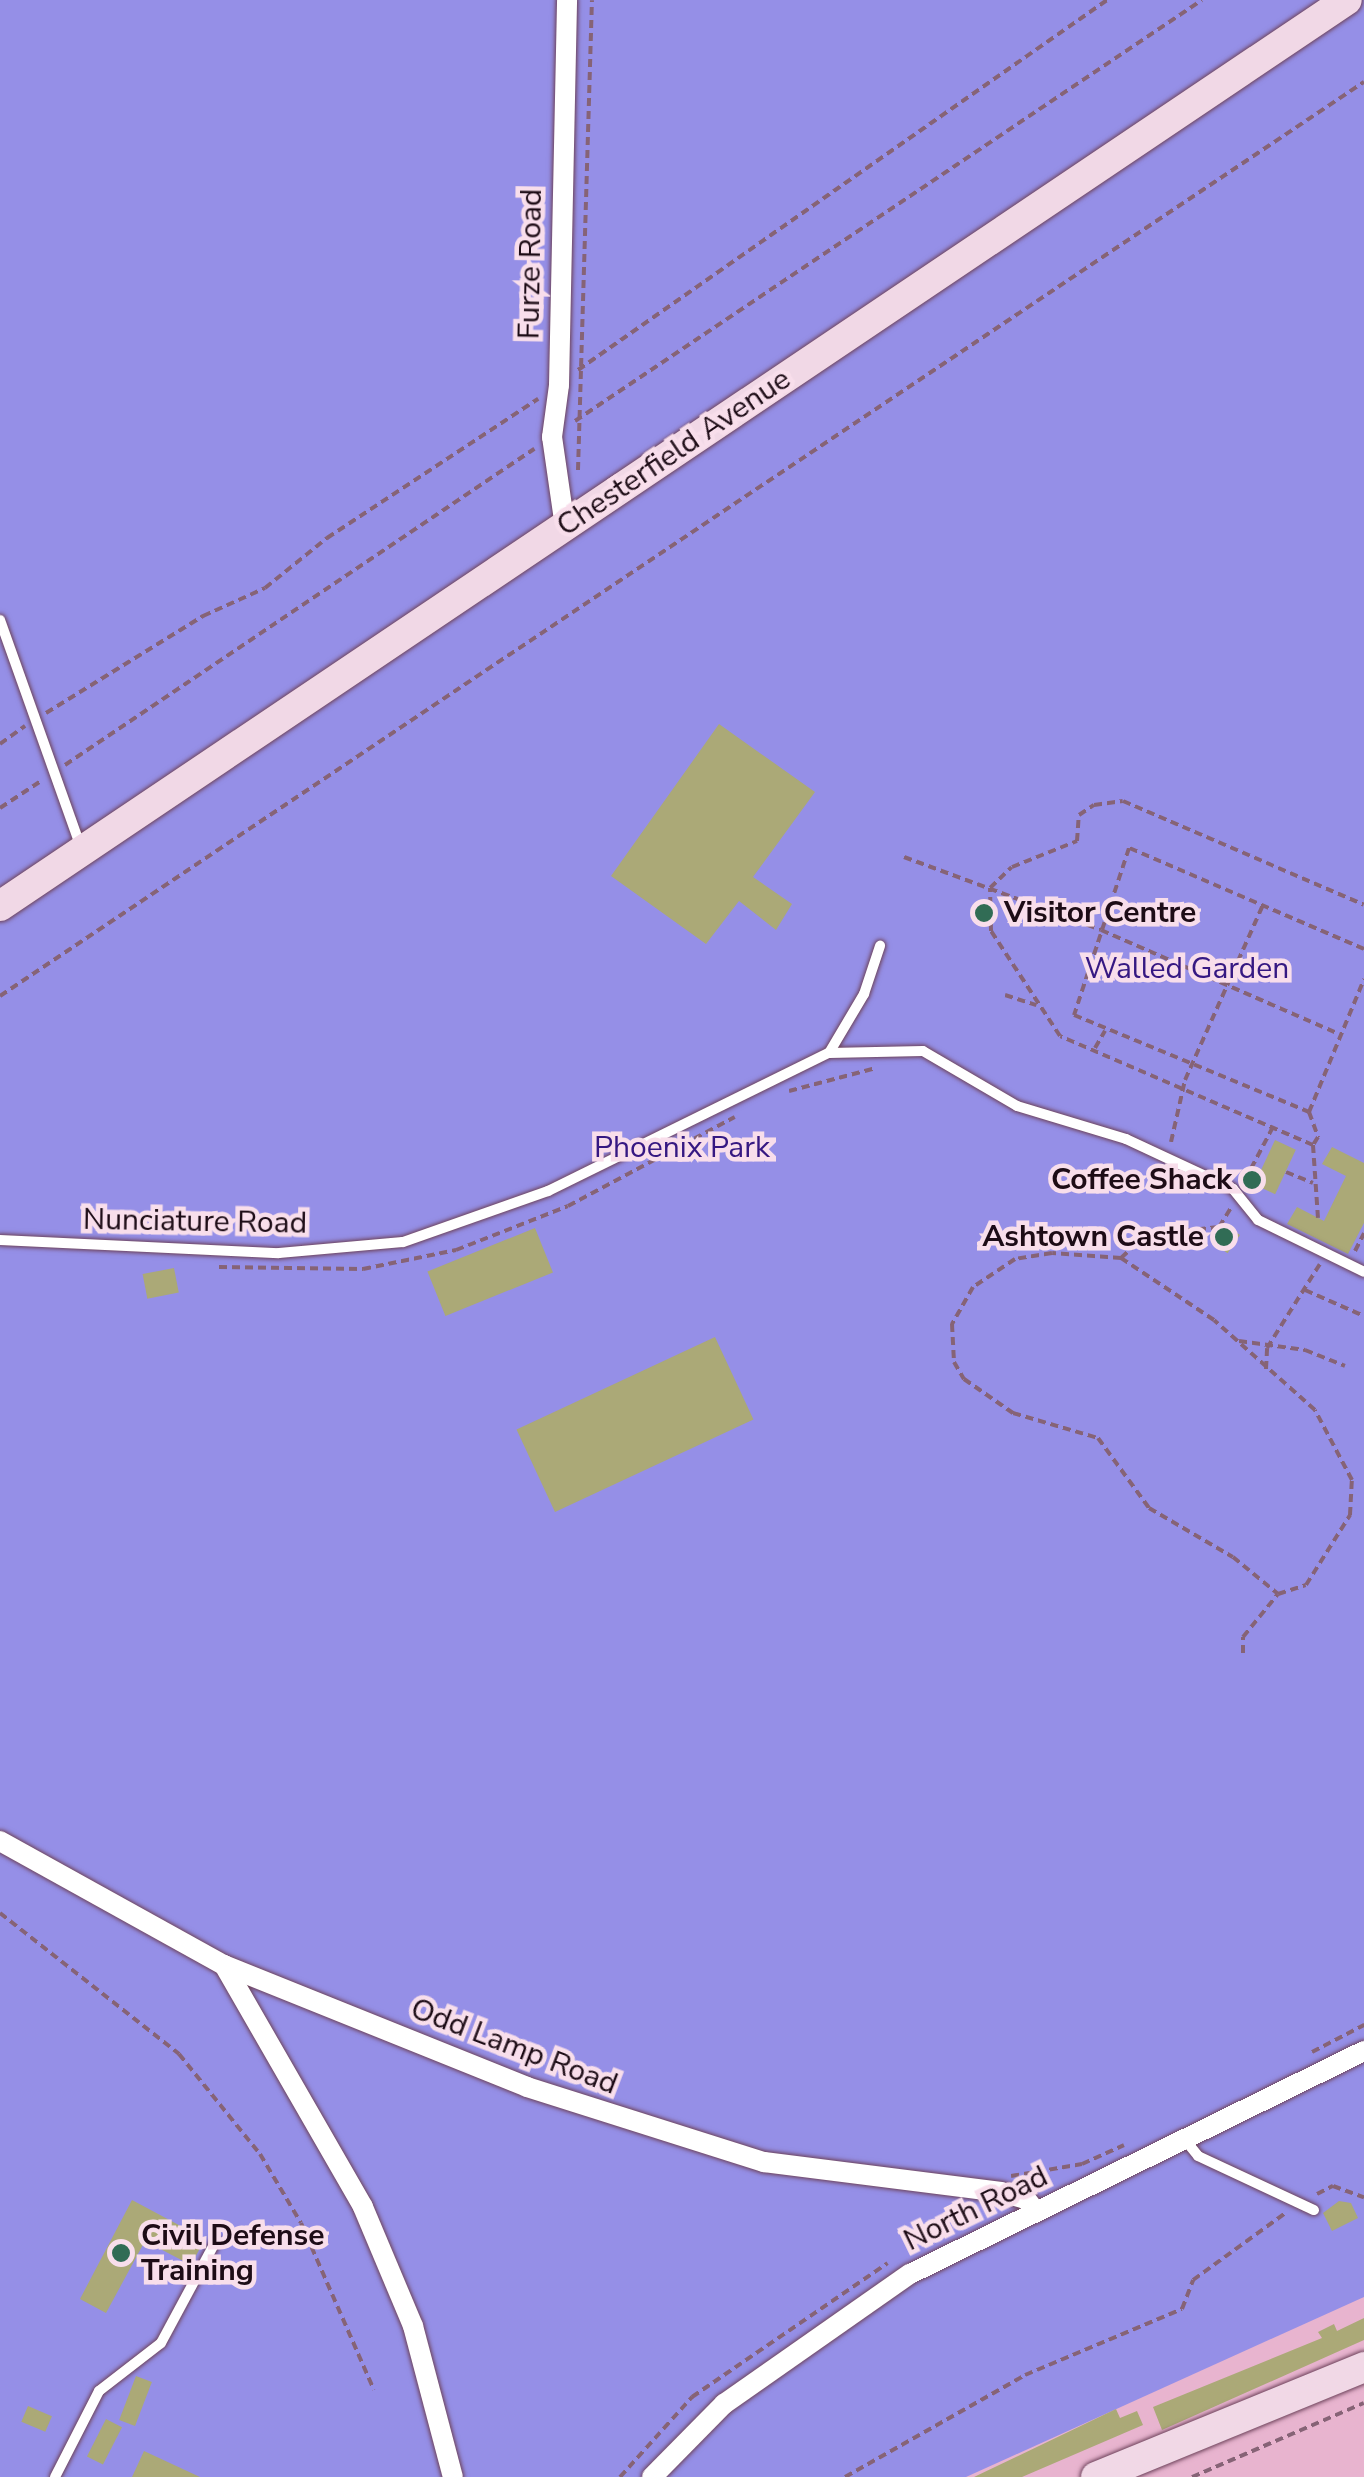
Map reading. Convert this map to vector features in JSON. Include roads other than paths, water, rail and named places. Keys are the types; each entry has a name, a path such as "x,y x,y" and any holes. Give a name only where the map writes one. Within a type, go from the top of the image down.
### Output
{"street":[{"name":"Furze Road","path":"564,527 552,437 559,384 567,0"},
{"name":"Chesterfield Avenue","path":"0,906 1347,0"},
{"name":"Odd Lamp Road","path":"0,1841 224,1965 616,2118 764,2162 1001,2192 1026,2199 1036,2212"},
{"path":"224,1965 363,2208 419,2344 453,2477"},
{"name":"North Road","path":"652,2477 724,2404 846,2313 1036,2212 1364,2050"},
{"path":"1096,2477 1364,2367"}],"lane":[{"path":"0,620 82,851"},
{"path":"829,1053 864,994 880,946"},
{"path":"829,1053 923,1052 1017,1106 1126,1139 1164,1162 1233,1190 1258,1220 1364,1272"},
{"name":"Nunciature Road","path":"0,1240 279,1253 403,1242 548,1192 829,1053"},
{"path":"1186,2141 1198,2156 1314,2210"},
{"path":"55,2477 100,2391 160,2343 216,2241"}],"place":[{"name":"Visitor Centre","path":"984,913"},
{"name":"Coffee Shack","path":"1252,1180"},
{"name":"Ashtown Castle","path":"1224,1237"},
{"name":"Civil Defense Training","path":"121,2253"}],"park label":[{"name":"Walled Garden","path":"1187,969"},
{"name":"Phoenix Park","path":"682,1148"}]}
